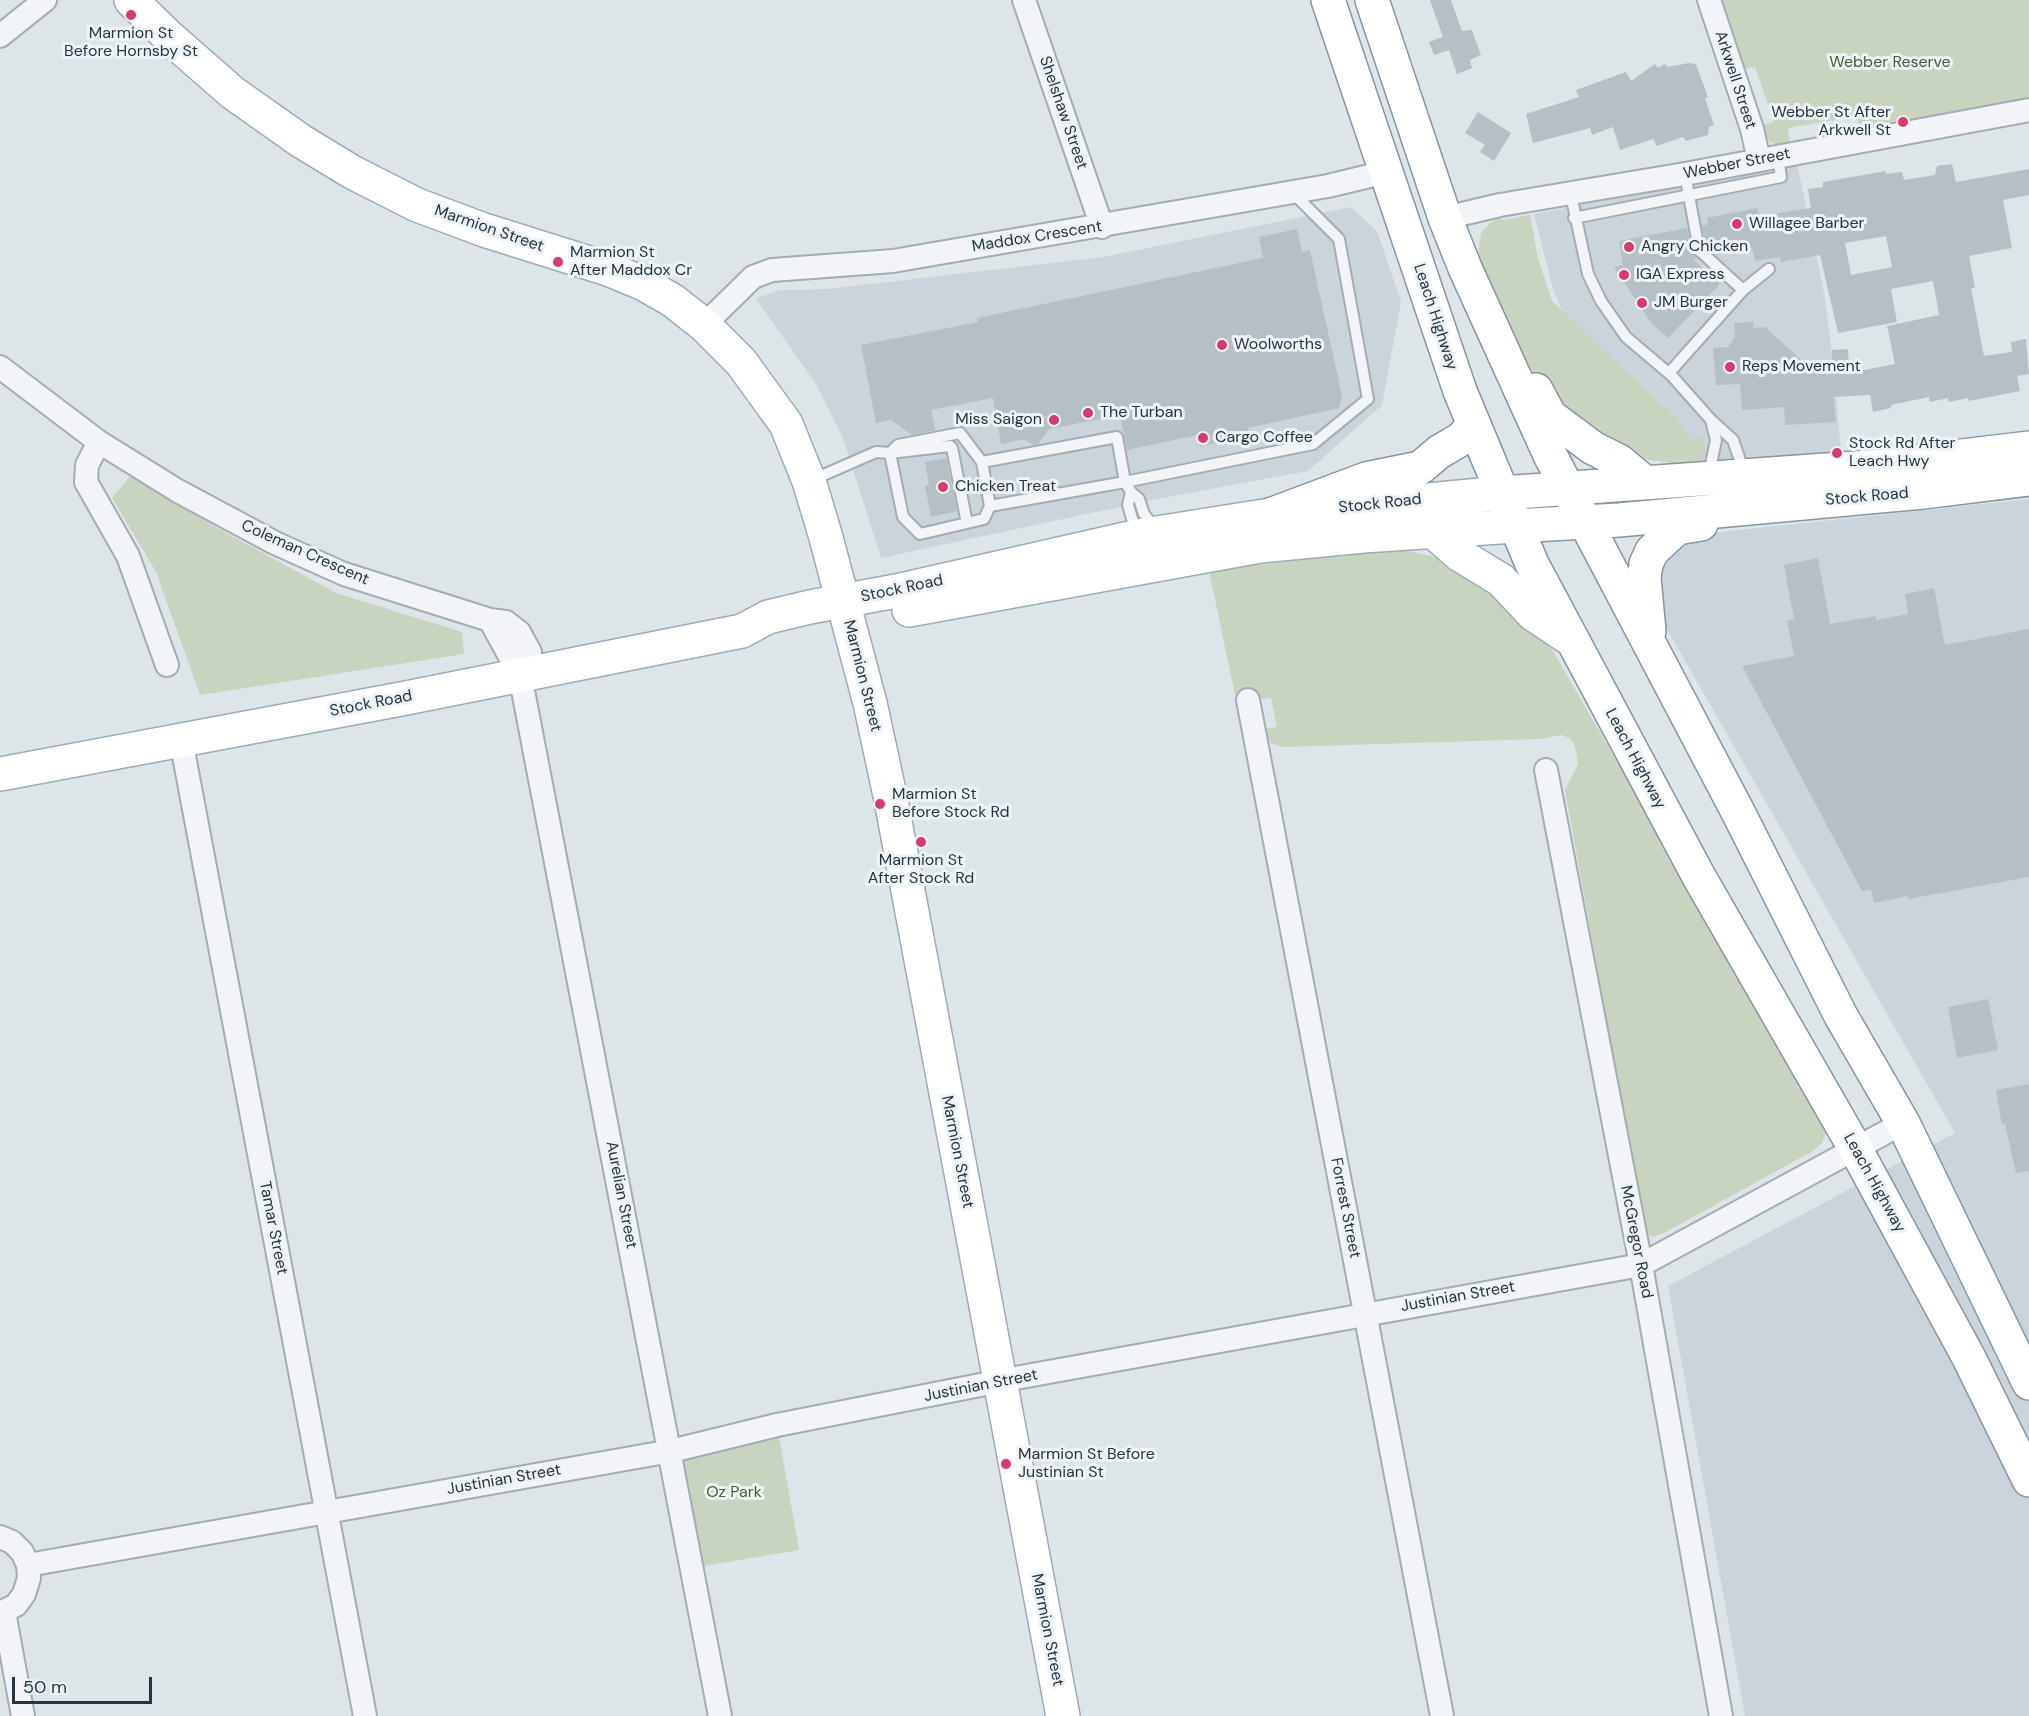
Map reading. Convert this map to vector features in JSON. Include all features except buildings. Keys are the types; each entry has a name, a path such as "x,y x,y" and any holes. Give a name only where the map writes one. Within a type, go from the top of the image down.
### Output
{"main road":[{"name":"Marmion Street","path":"131,0 233,93 291,135 352,172 417,205 484,230 608,269 642,283 710,319"},
{"name":"Marmion Street","path":"151,0 242,82 308,129 360,160 428,193 489,217 611,253 651,270 710,319 756,353 795,404 856,609 870,703 1007,1380 1078,1716"},
{"name":"Leach Highway","path":"1328,0 1473,426 1515,526 1572,640 1698,875 1855,1148 1969,1358 2029,1480"},
{"path":"1372,0 1445,218 1489,322 1567,488 1841,1016 1903,1123 2029,1383"},
{"path":"1489,322 1517,358 1550,416 1593,448 1619,461 1644,482"},
{"path":"1270,515 1366,479 1420,468 1439,452 1461,440 1473,426"},
{"name":"Stock Road","path":"0,774 742,631 768,617 856,609 1151,546 1270,515 1502,493 1869,467 2029,448"},
{"name":"Stock Road","path":"1151,546 1260,546 1363,536 1585,523 2029,479"},
{"path":"1651,646 1644,578 1646,564 1652,551 1677,528 1726,520 1760,507"},
{"path":"1435,533 1460,555 1501,580 1533,614 1572,640"},
{"name":"Marmion Street","path":"1007,1380 1063,1716"}],"street":[{"path":"0,36 45,0"},
{"name":"Shelshaw Street","path":"1024,0 1102,226"},
{"name":"Arkwell Street","path":"1709,0 1752,129 1769,159"},
{"name":"Webber Street","path":"1445,218 1500,205 1571,195 1687,185 1769,159 2029,110"},
{"name":"Maddox Crescent","path":"710,319 753,277 772,270 893,261 1293,192 1386,172"},
{"name":"Coleman Crescent","path":"0,367 99,442 178,491 275,543 344,574 490,620 520,675"},
{"path":"99,442 87,465 86,482 128,556 167,665"},
{"name":"Aurelian Street","path":"520,675 720,1716"},
{"name":"Forrest Street","path":"1248,700 1442,1716"},
{"name":"Tamar Street","path":"181,740 365,1716"},
{"name":"McGregor Road","path":"1546,770 1641,1265 1721,1716"},
{"name":"Justinian Street","path":"28,1565 670,1451 777,1425 1007,1380 1365,1313 1641,1265 1903,1123"},
{"path":"0,1537 12,1542 22,1552 28,1565 29,1578 24,1594 16,1605 2,1612 23,1716"}],"lane":[{"path":"1574,218 1687,185 1699,250 1743,290"},
{"path":"990,506 1128,487 1313,444 1368,399 1339,239 1293,192"},
{"path":"1571,195 1574,218 1588,274 1601,301 1626,337 1669,373 1711,420 1733,440 1746,475"},
{"path":"1669,373 1743,290 1769,269"},
{"path":"1708,477 1716,440 1711,420"},
{"path":"960,433 982,462 990,506 984,519 920,534 903,517 890,453 898,445 960,433"},
{"path":"982,462 1117,437 1128,487 1129,517 1151,546"},
{"path":"818,478 876,452 920,452 950,446 968,523"},
{"path":"1128,487 1139,499 1151,546"}],"shaded area":[{"path":"1797,164 1825,298 1841,454 1689,465 1568,325 1553,289 1534,214"},
{"path":"1351,207 1377,231 1401,302 1382,405 1308,471 1152,500 881,558 843,438 816,384 756,299 779,290 827,289 1103,257"},
{"path":"2029,499 2029,1716 1745,1716 1668,1286 1955,1133 1661,619 1658,565 1691,535"}],"green space":[{"name":"Webber Reserve","path":"1717,0 2029,0 2029,100 1860,131 1857,116 1788,128 1790,145 1778,146 1769,141 1760,126 1774,122 1755,67 1741,70"},
{"path":"1530,215 1538,258 1552,301 1678,420 1690,440 1704,435 1706,453 1698,463 1687,465 1642,459 1575,426 1536,379 1492,291 1478,253 1481,233 1491,222 1500,217 1501,220"},
{"path":"131,475 212,525 336,593 462,632 464,654 200,695 156,572 112,498"},
{"path":"1398,549 1445,559 1510,597 1553,651 1823,1119 1826,1132 1822,1143 1813,1151 1664,1233 1652,1237 1645,1232 1565,790 1578,764 1575,746 1570,738 1561,735 1539,739 1282,747 1271,743 1264,729 1277,727 1271,698 1257,699 1256,691 1235,695 1209,571 1315,556"},
{"name":"Oz Park","path":"777,1425 799,1550 692,1568 671,1451"}],"place":[{"name":"Marmion St Before Hornsby St","path":"131,15"},
{"name":"Webber St After Arkwell St","path":"1903,122"},
{"name":"Willagee Barber","path":"1737,224"},
{"name":"Angry Chicken","path":"1629,247"},
{"name":"Marmion St After Maddox Cr","path":"558,262"},
{"name":"IGA Express","path":"1624,275"},
{"name":"JM Burger","path":"1642,303"},
{"name":"Woolworths","path":"1222,345"},
{"name":"Reps Movement","path":"1730,367"},
{"name":"The Turban","path":"1088,413"},
{"name":"Miss Saigon","path":"1054,420"},
{"name":"Cargo Coffee","path":"1203,438"},
{"name":"Stock Rd After Leach Hwy","path":"1837,453"},
{"name":"Chicken Treat","path":"943,487"},
{"name":"Marmion St Before Stock Rd","path":"880,804"},
{"name":"Marmion St After Stock Rd","path":"921,842"},
{"name":"Marmion St Before Justinian St","path":"1006,1464"}]}
